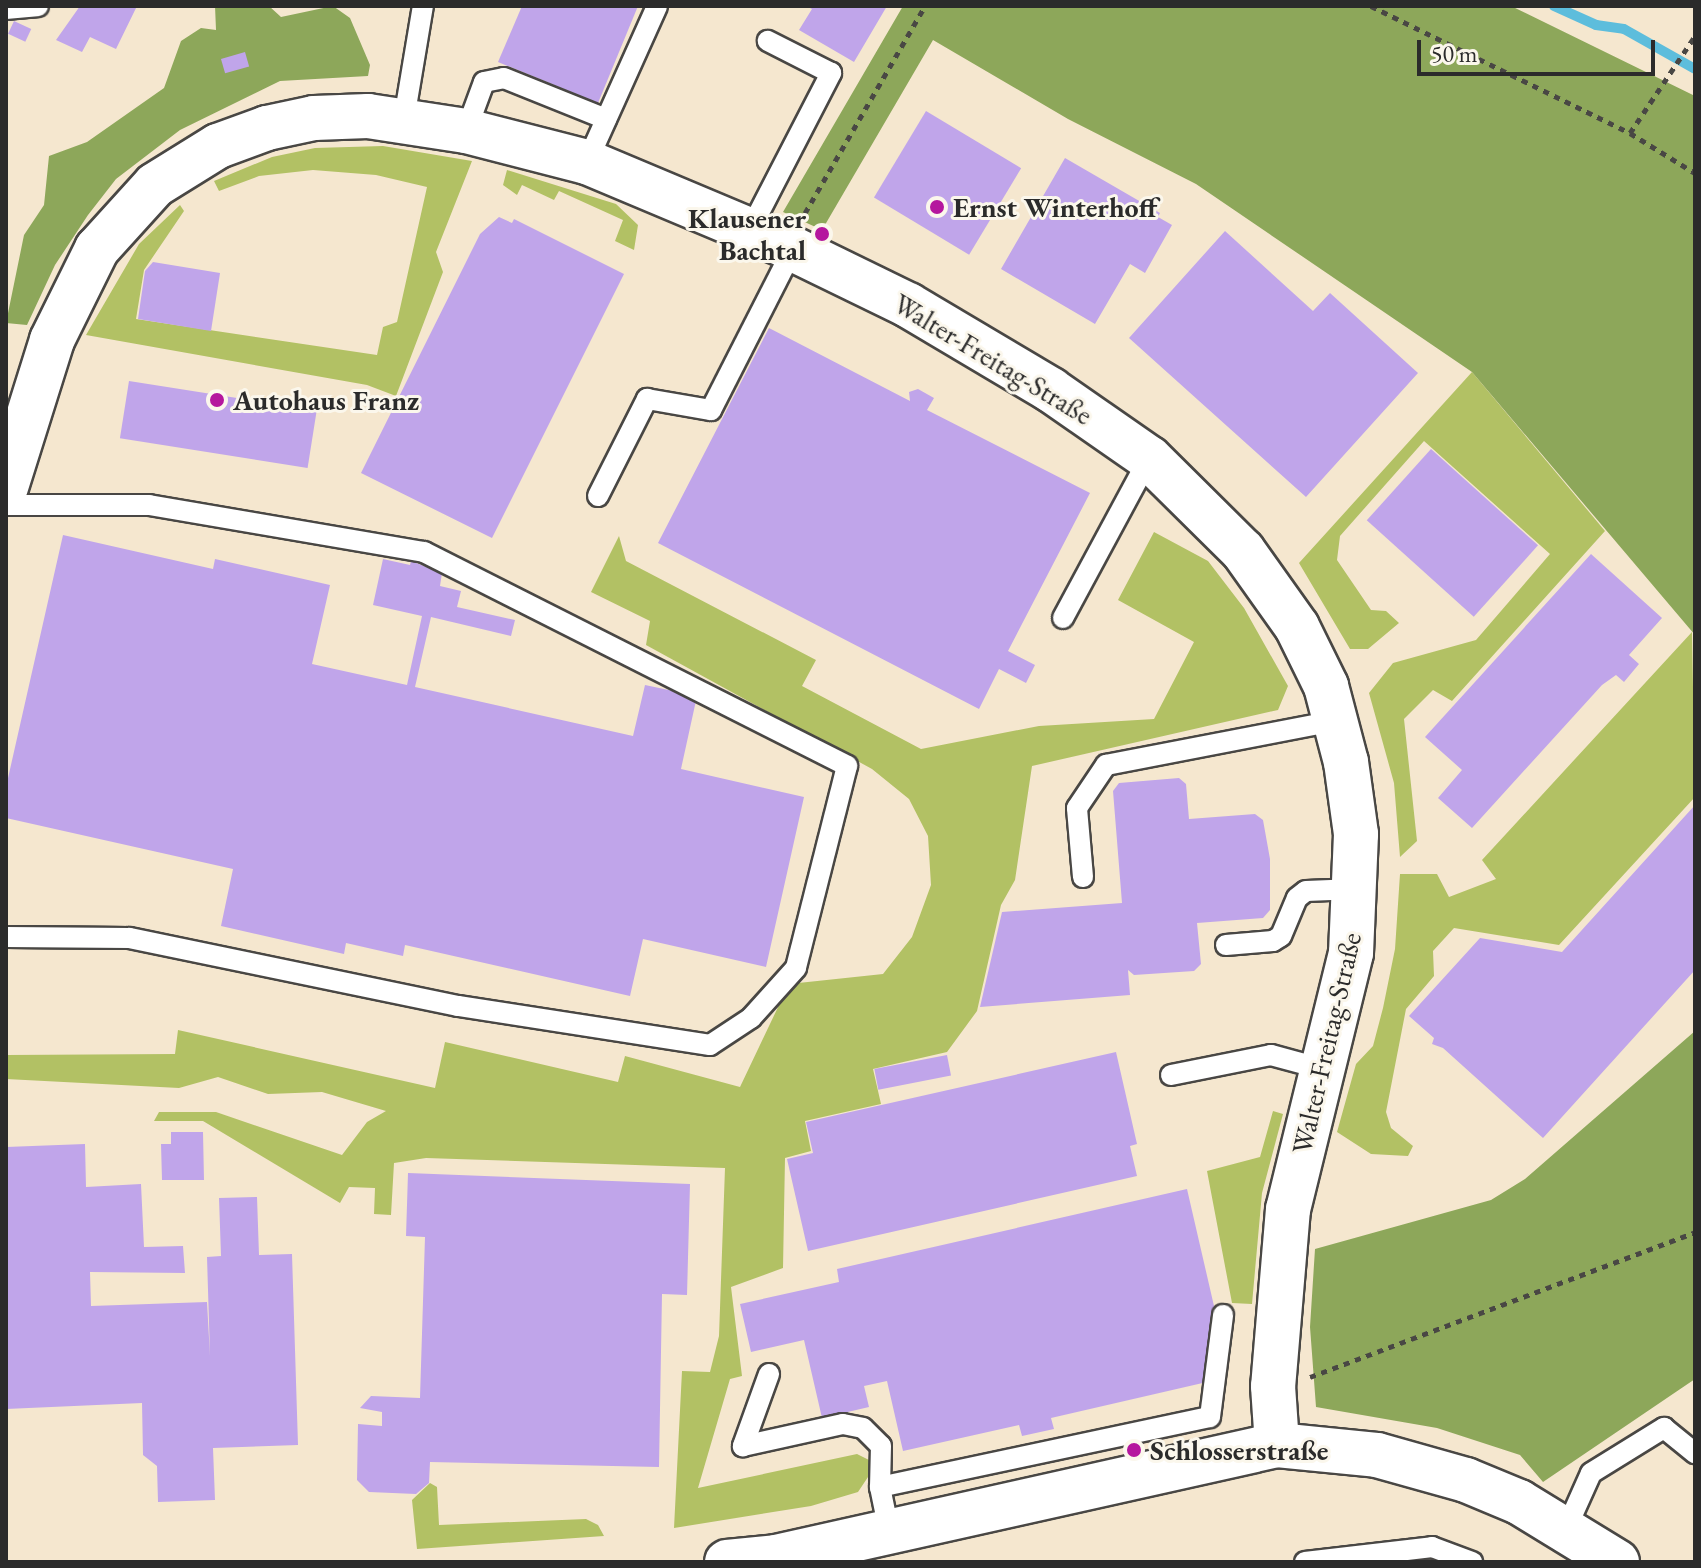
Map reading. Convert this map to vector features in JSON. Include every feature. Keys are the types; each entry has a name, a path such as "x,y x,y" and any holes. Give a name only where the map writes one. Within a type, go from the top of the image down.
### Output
{"street":[{"name":"Walter-Freitag-Straße","path":"6,487 58,327 97,249 155,185 218,146 267,128 314,118 404,119 466,131 587,162 750,230 798,233 908,305 1051,390 1149,458 1243,551 1297,627 1326,686 1356,834 1351,953 1288,1209 1273,1386 1277,1445"},
{"path":"727,1562 777,1559 889,1531 1277,1445 1377,1455 1466,1480 1566,1529 1617,1562"}],"lane":[{"path":"6,9 38,6"},
{"path":"404,119 423,6"},
{"path":"587,162 657,6"},
{"path":"750,230 831,73 768,41"},
{"path":"466,131 484,82 504,78 606,119"},
{"path":"598,496 647,399 711,410 798,233"},
{"path":"1063,618 1149,458"},
{"path":"6,505 149,505 424,552 847,766 796,968 751,1018 710,1045 458,1006 129,938 6,937"},
{"path":"1083,877 1077,808 1106,765 1335,721"},
{"path":"1226,945 1273,941 1281,936 1297,898 1306,891 1356,889"},
{"path":"1171,1075 1271,1055 1323,1069"},
{"path":"880,1487 1210,1417 1223,1315"},
{"path":"769,1374 743,1446 843,1424 863,1428 881,1446 880,1487 889,1531"},
{"path":"1566,1529 1591,1473 1664,1428 1695,1453"},
{"path":"1305,1562 1432,1547 1472,1562"}],"path":[{"path":"798,233 925,6"},
{"path":"1371,6 1630,133 1695,173"},
{"path":"1630,133 1695,37"},
{"path":"1273,1386 1317,1375 1695,1232"}],"green space":[{"path":"215,6 269,6 281,17 333,6 350,18 370,65 368,76 280,81 180,130 116,179 55,265 27,325 6,323 24,235 44,205 49,156 87,142 164,88 181,41 201,28 216,30"},
{"path":"903,6 1511,6 1695,96 1695,635 1472,372 1196,184 1068,119 933,40 822,230 783,212"},
{"path":"383,146 472,161 436,252 443,272 396,396 367,385 86,335 139,244 180,205 184,211 144,270 136,319 377,355 383,327 397,322 427,187 376,175 313,170 259,176 219,191 214,181 272,157 315,148"},
{"path":"507,170 616,204 638,225 634,250 615,241 623,220 559,191 554,200 522,185 517,195 503,185"},
{"path":"1472,372 1605,531 1452,701 1433,690 1404,719 1417,841 1400,857 1394,783 1369,693 1393,663 1476,640 1550,554 1424,441 1340,536 1337,560 1371,610 1386,611 1399,623 1368,649 1350,649 1299,563"},
{"path":"1154,532 1208,561 1244,608 1288,686 1278,710 1032,766 1015,880 1001,905 977,1011 947,1052 873,1069 881,1104 805,1121 811,1151 785,1158 783,1268 731,1287 742,1376 730,1379 698,1488 857,1454 871,1461 872,1471 858,1492 811,1506 674,1528 682,1371 710,1372 719,1336 725,1168 426,1158 394,1163 391,1215 374,1214 375,1188 349,1187 340,1203 203,1121 154,1121 159,1112 216,1112 342,1155 367,1122 386,1111 322,1092 268,1094 218,1077 179,1088 6,1079 6,1055 175,1054 178,1030 435,1088 445,1042 618,1082 625,1056 740,1087 789,984 883,974 912,937 931,885 928,836 909,799 872,769 646,645 650,621 591,592 619,536 626,561 816,660 802,686 921,749 1039,726 1154,719 1194,642 1118,600"},
{"path":"1692,632 1695,797 1559,945 1454,928 1433,951 1434,976 1406,1009 1386,1112 1391,1128 1413,1146 1408,1156 1371,1154 1337,1132 1356,1064 1373,1046 1383,1008 1395,949 1400,874 1437,874 1449,897 1496,879 1482,860"},
{"path":"1695,1031 1695,1379 1543,1482 1520,1455 1437,1428 1316,1407 1310,1327 1315,1249 1491,1200 1525,1179"},
{"path":"1273,1111 1283,1114 1262,1193 1252,1304 1232,1303 1207,1171 1260,1157"},
{"path":"430,1483 437,1487 439,1525 586,1519 598,1525 604,1536 417,1549 412,1500"}],"building":[{"path":"80,6 137,6 116,49 90,37 82,52 56,40"},
{"path":"522,6 638,6 598,103 498,62"},
{"path":"806,6 887,6 854,62 799,30 812,9"},
{"path":"14,21 31,29 25,42 8,34"},
{"path":"245,52 249,66 225,73 221,59"},
{"path":"926,111 1021,168 969,255 874,198"},
{"path":"1065,158 1160,213 1158,217 1172,225 1145,273 1130,264 1095,324 1001,269"},
{"path":"499,217 512,223 514,219 624,274 492,538 361,473 480,234"},
{"path":"1225,231 1313,311 1330,293 1418,373 1306,497 1129,338"},
{"path":"153,262 220,273 211,331 138,319 145,271"},
{"path":"769,328 910,401 909,392 918,389 934,398 927,410 1090,493 1008,651 1035,665 1026,683 999,669 979,709 658,543"},
{"path":"129,381 317,411 308,468 120,438"},
{"path":"1431,449 1538,545 1474,617 1367,520"},
{"path":"63,535 213,569 215,559 330,585 312,664 407,685 422,616 373,605 383,559 410,565 411,561 442,573 440,586 461,591 457,607 515,620 511,636 431,617 415,687 633,736 645,685 697,696 681,769 804,797 766,967 643,939 630,996 405,945 403,956 346,943 344,954 221,926 233,869 6,818 6,787"},
{"path":"1591,554 1662,618 1629,655 1639,664 1624,682 1616,675 1602,685 1472,828 1438,798 1462,770 1425,737"},
{"path":"1179,778 1186,784 1189,819 1255,814 1263,820 1270,859 1270,910 1263,918 1197,923 1201,964 1194,971 1134,975 1128,970 1130,995 980,1007 1002,912 1122,903 1113,791 1119,783"},
{"path":"1695,805 1695,970 1543,1138 1443,1048 1432,1044 1434,1038 1409,1016 1480,938 1562,952"},
{"path":"1116,1052 1137,1144 1130,1146 1137,1176 808,1251 787,1159 813,1153 806,1122"},
{"path":"947,1055 951,1076 878,1090 874,1069"},
{"path":"171,1132 203,1132 204,1180 162,1180 161,1144 171,1144"},
{"path":"85,1144 86,1187 141,1184 144,1247 183,1246 185,1273 90,1272 91,1306 207,1302 210,1356 207,1257 221,1256 219,1198 257,1197 259,1255 292,1254 298,1445 213,1448 215,1500 158,1502 157,1466 143,1455 142,1403 6,1409 6,1147"},
{"path":"408,1173 690,1184 687,1295 662,1294 659,1467 430,1462 429,1483 416,1494 369,1492 357,1480 358,1424 382,1426 382,1412 360,1408 371,1396 420,1398 425,1237 406,1236"},
{"path":"1187,1189 1214,1306 1207,1382 1051,1418 1054,1429 1022,1436 1019,1425 903,1451 887,1381 864,1386 869,1407 822,1418 804,1340 751,1352 740,1304 839,1282 837,1269"}],"waterway":[{"path":"1554,6 1596,25 1624,29 1695,69"}],"place":[{"name":"Ernst Winterhoff","path":"937,207"},
{"name":"Klausener Bachtal","path":"822,234"},
{"name":"Autohaus Franz","path":"217,400"},
{"name":"Schlosserstraße","path":"1134,1450"}]}
